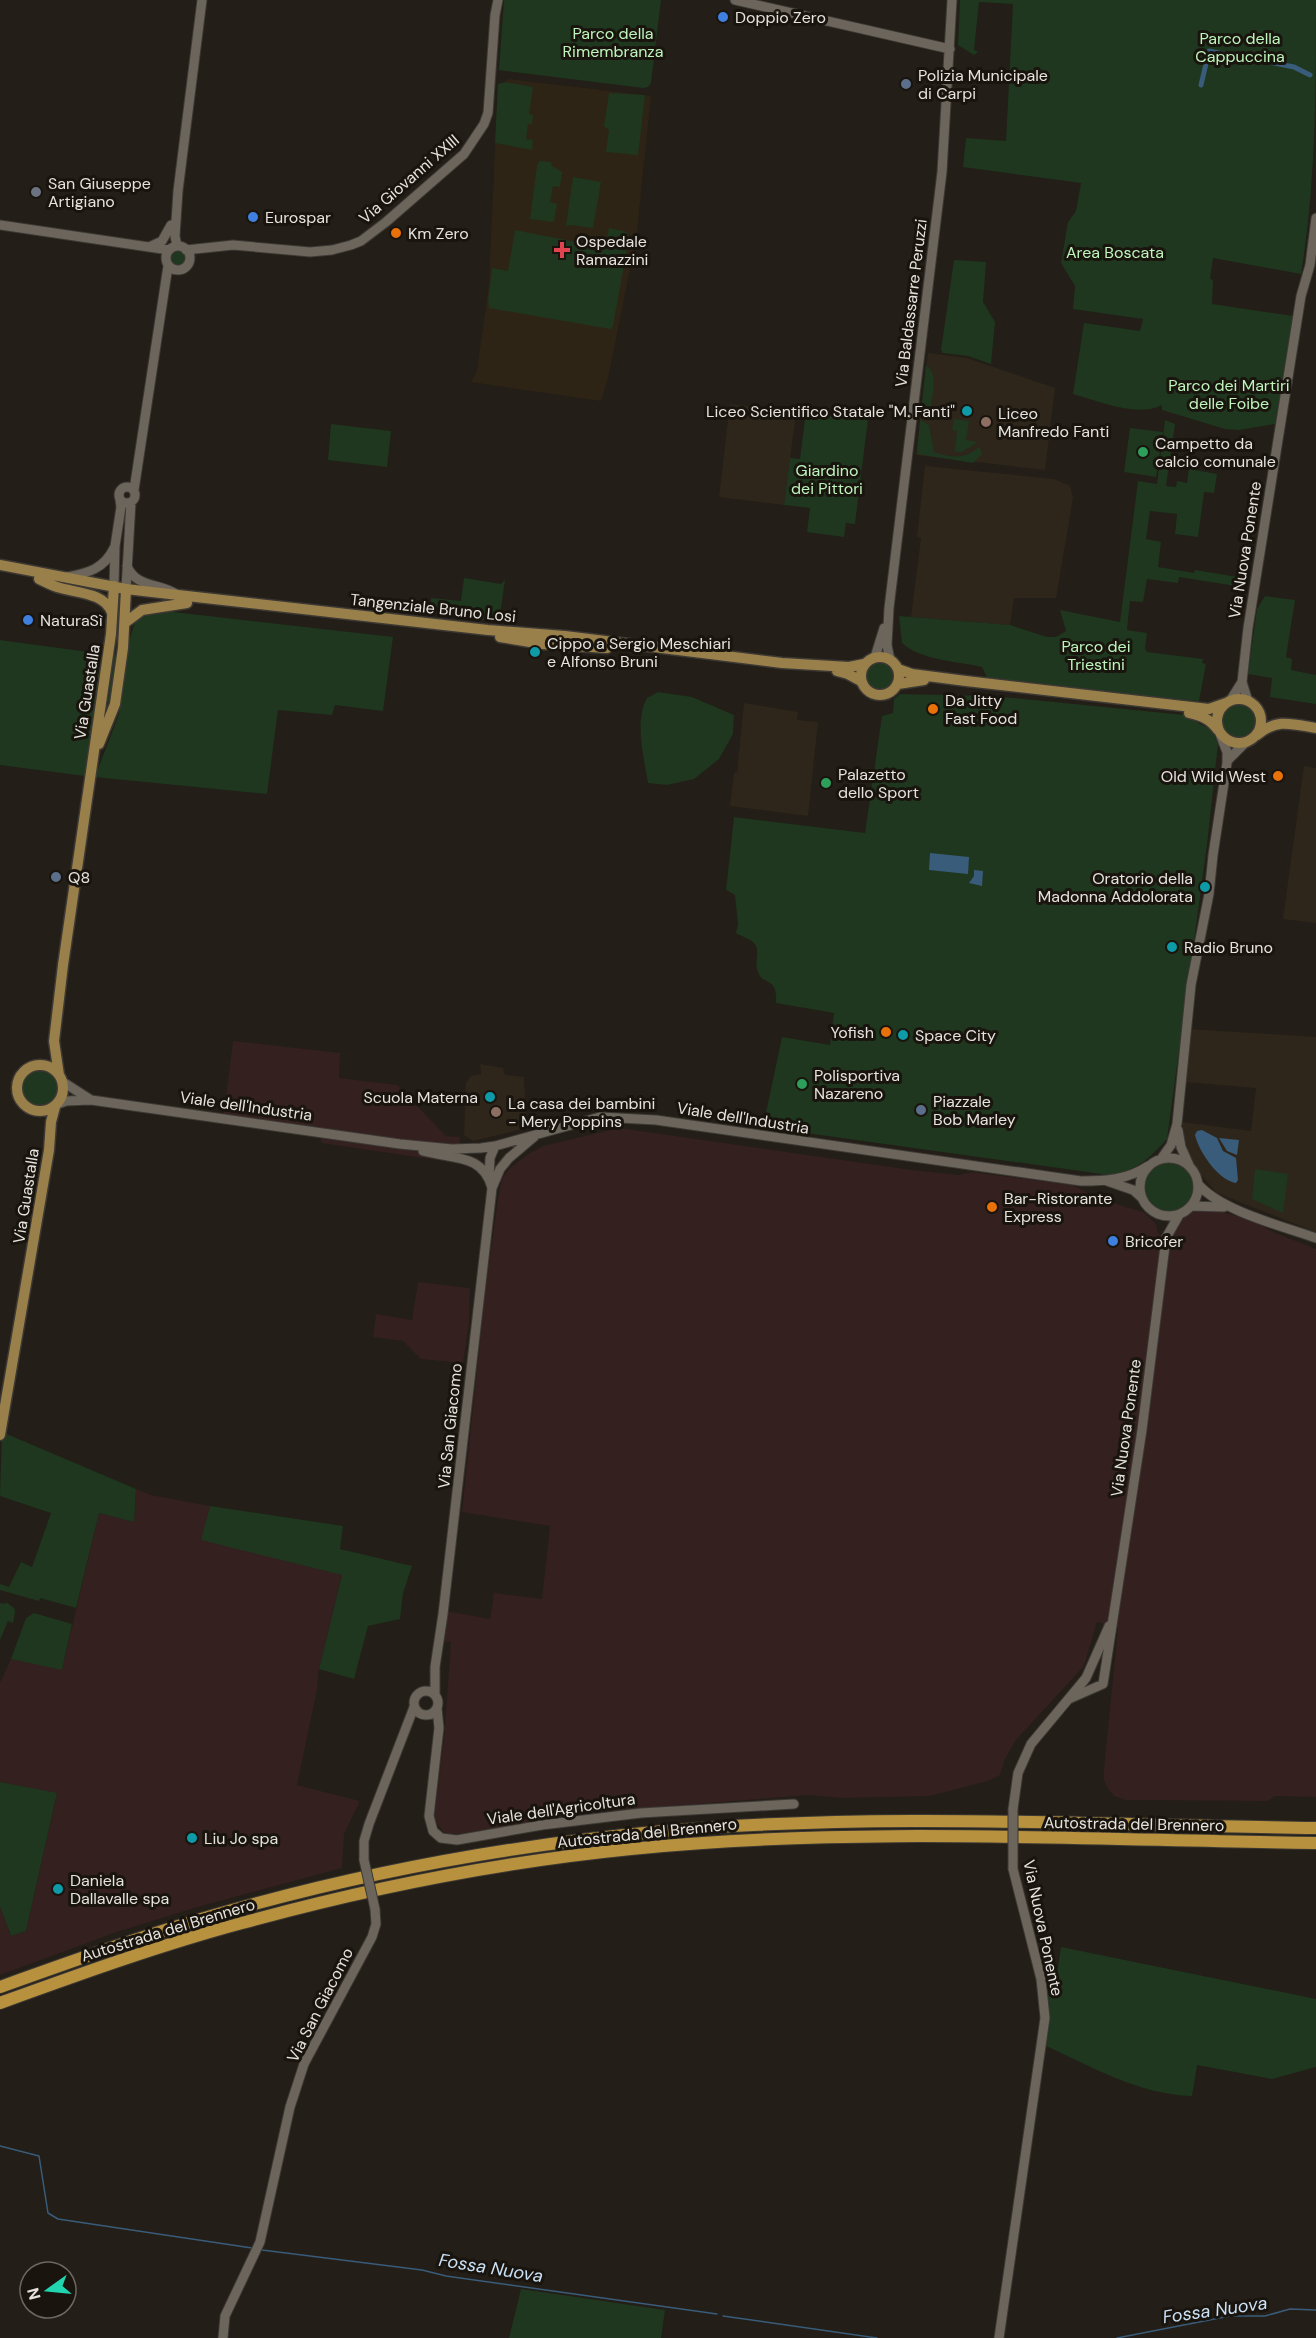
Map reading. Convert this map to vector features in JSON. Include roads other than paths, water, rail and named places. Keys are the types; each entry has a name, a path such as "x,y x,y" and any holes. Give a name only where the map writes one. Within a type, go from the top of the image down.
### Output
{"highway":[{"name":"Autostrada del Brennero","path":"0,1987 140,1938 283,1897 434,1863 568,1842 687,1829 840,1822 1316,1828"},
{"name":"Autostrada del Brennero","path":"0,2003 148,1951 286,1911 459,1874 598,1853 744,1840 849,1837 1316,1843"}],"main road":[{"name":"Tangenziale Bruno Losi","path":"0,565 187,603 481,635 542,644 838,671 861,681"},
{"name":"Tangenziale Bruno Losi","path":"0,572 114,589"},
{"path":"39,579 57,587 101,599 110,606 113,616"},
{"name":"Via Guastalla","path":"40,1065 50,1052 54,1041 109,651 114,589"},
{"name":"Tangenziale Bruno Losi","path":"126,592 178,595 488,630 566,636 782,663 849,667 864,664"},
{"name":"Via Guastalla","path":"90,773 115,704 123,653 126,592"},
{"path":"126,622 142,610 187,603"},
{"path":"109,651 123,653"},
{"path":"1316,723 1271,717 1252,704 1238,699 1209,710 912,674 898,669 890,660 875,657 864,664 861,670 861,681 868,692 880,696 891,692 898,684 932,681 1031,695 1163,708 1199,715 1212,721 1219,732 1231,742 1246,742 1267,727 1279,723 1316,728"},
{"path":"898,669 898,684"},
{"path":"101,702 115,704"},
{"path":"1219,732 1216,722 1218,712 1228,702"},
{"path":"1252,704 1261,720 1256,735"},
{"name":"Via Guastalla","path":"54,1041 61,1078"},
{"path":"40,1065 54,1069 61,1078 64,1090 56,1106 44,1112 33,1111 21,1102 17,1089 18,1081 26,1070 40,1065"},
{"name":"Via Guastalla","path":"0,1435 56,1106"},
{"name":"Via Guastalla","path":"33,1111 44,1123 50,1138"}],"street":[{"path":"130,488 120,491 120,500 124,503 131,502 135,497 130,488 139,448 162,306 176,258 178,191 202,0"},
{"name":"Via Giovanni XXIII","path":"176,258 233,245 310,252 332,250 361,241 386,222 452,165 471,145 484,124 488,112 498,0"},
{"path":"735,0 950,49"},
{"name":"Via Baldassarre Peruzzi","path":"890,660 887,645 889,608 942,172 952,0"},
{"path":"149,247 162,241 171,225 178,191"},
{"name":"Via Nuova Ponente","path":"1228,702 1242,682 1261,538 1305,281 1312,272 1316,218"},
{"path":"0,225 149,247 176,258"},
{"path":"171,225 176,258"},
{"name":"Via Guastalla","path":"114,589 115,546 120,500"},
{"name":"Via Guastalla","path":"126,592 126,559 131,502"},
{"path":"66,577 97,569 109,558 115,546"},
{"path":"126,559 129,571 137,579 152,586 167,588 178,595"},
{"name":"Via Baldassarre Peruzzi","path":"875,657 889,608"},
{"name":"Via Nuova Ponente","path":"1242,682 1252,704"},
{"path":"1198,1184 1197,1196 1191,1206 1179,1215 1167,1216 1156,1213 1142,1198 1140,1181 1148,1166 1161,1159 1171,1144 1177,1124 1191,985 1209,894 1227,761 1219,732"},
{"path":"1227,761 1246,742"},
{"name":"Viale dell'Industria","path":"61,1078 91,1100"},
{"name":"Viale dell'Industria","path":"56,1106 66,1101 91,1100 400,1144 452,1149 495,1146 600,1117 629,1117 1081,1181 1107,1181 1133,1175 1148,1166"},
{"path":"1177,1124 1180,1147 1198,1184 1209,1196 1230,1208 1316,1238"},
{"name":"Via San Giacomo","path":"490,1184 509,1158 540,1133"},
{"path":"400,1144 473,1162 481,1167 490,1184"},
{"path":"495,1146 501,1157 500,1169"},
{"name":"Via San Giacomo","path":"435,1695 435,1667 444,1614 490,1184 490,1158 495,1146"},
{"path":"1161,1159 1177,1159 1190,1167"},
{"name":"Viale dell'Industria","path":"1107,1181 1133,1190 1142,1198"},
{"path":"1191,1206 1230,1208"},
{"name":"Via Nuova Ponente","path":"1069,1699 1103,1684 1142,1430 1166,1238 1162,1221 1156,1213"},
{"name":"Via Nuova Ponente","path":"1166,1238 1179,1215"},
{"name":"Via Nuova Ponente","path":"999,2338 1045,2018 1041,1979 1013,1869 1013,1809 1018,1773 1031,1744 1086,1678 1112,1622"},
{"name":"Via San Giacomo","path":"423,1691 435,1667"},
{"path":"420,1712 433,1713 437,1708 435,1695 430,1691 423,1691 415,1697 420,1712 433,1720 438,1734"},
{"name":"Viale dell'Agricoltura","path":"437,1708 438,1734 429,1816 433,1831 447,1839 457,1840 565,1822 647,1813 794,1804"},
{"name":"Via San Giacomo","path":"223,2338 225,2316 260,2242 290,2107 304,2064 372,1937 376,1924 375,1909 364,1860 365,1836 409,1720 420,1712"}],"water":[{"path":"930,853 969,857 968,874 929,870"},
{"path":"974,870 983,871 982,886 969,883 974,876"},
{"path":"1202,1130 1217,1138 1223,1151 1236,1158 1238,1180 1236,1183 1223,1177 1205,1157 1195,1135 1197,1131"},
{"path":"1219,1138 1239,1140 1237,1155 1227,1151"}],"waterway":[{"path":"1201,85 1209,51 1239,57"},
{"path":"1249,58 1294,67 1310,75"},
{"name":"Fossa Nuova","path":"0,2146 39,2156 48,2213 58,2219 252,2248"},
{"name":"Fossa Nuova","path":"262,2250 422,2270 446,2276 717,2314"},
{"name":"Fossa Nuova","path":"1117,2338 1230,2316 1265,2316 1290,2309 1316,2310"},
{"name":"Fossa Nuova","path":"723,2316 877,2338"}],"place":[{"name":"Doppio Zero","path":"723,17"},
{"name":"Polizia Municipale di Carpi","path":"906,84"},
{"name":"San Giuseppe Artigiano","path":"36,192"},
{"name":"Eurospar","path":"253,217"},
{"name":"Km Zero","path":"396,233"},
{"name":"Ospedale Ramazzini","path":"562,250"},
{"name":"Liceo Scientifico Statale \"M. Fanti\"","path":"967,411"},
{"name":"Liceo Manfredo Fanti","path":"986,422"},
{"name":"Campetto da calcio comunale","path":"1143,452"},
{"name":"NaturaSì","path":"28,620"},
{"name":"Cippo a Sergio Meschiari e Alfonso Bruni","path":"535,652"},
{"name":"Da Jitty Fast Food","path":"933,709"},
{"name":"Old Wild West","path":"1278,776"},
{"name":"Palazetto dello Sport","path":"826,783"},
{"name":"Q8","path":"56,877"},
{"name":"Oratorio della Madonna Addolorata","path":"1205,887"},
{"name":"Radio Bruno","path":"1172,947"},
{"name":"Yofish","path":"886,1032"},
{"name":"Space City","path":"903,1035"},
{"name":"Polisportiva Nazareno","path":"802,1084"},
{"name":"Scuola Materna","path":"490,1097"},
{"name":"Piazzale Bob Marley","path":"921,1110"},
{"name":"La casa dei bambini - Mery Poppins","path":"496,1112"},
{"name":"Bar-Ristorante Express","path":"992,1207"},
{"name":"Bricofer","path":"1113,1241"},
{"name":"Liu Jo spa","path":"192,1838"},
{"name":"Daniela Dallavalle spa","path":"58,1889"}],"park label":[{"name":"Parco della Rimembranza","path":"613,42"},
{"name":"Parco della Cappuccina","path":"1240,47"},
{"name":"Area Boscata","path":"1115,252"},
{"name":"Parco dei Martiri delle Foibe","path":"1229,394"},
{"name":"Giardino dei Pittori","path":"827,479"},
{"name":"Parco dei Triestini","path":"1096,655"}]}
